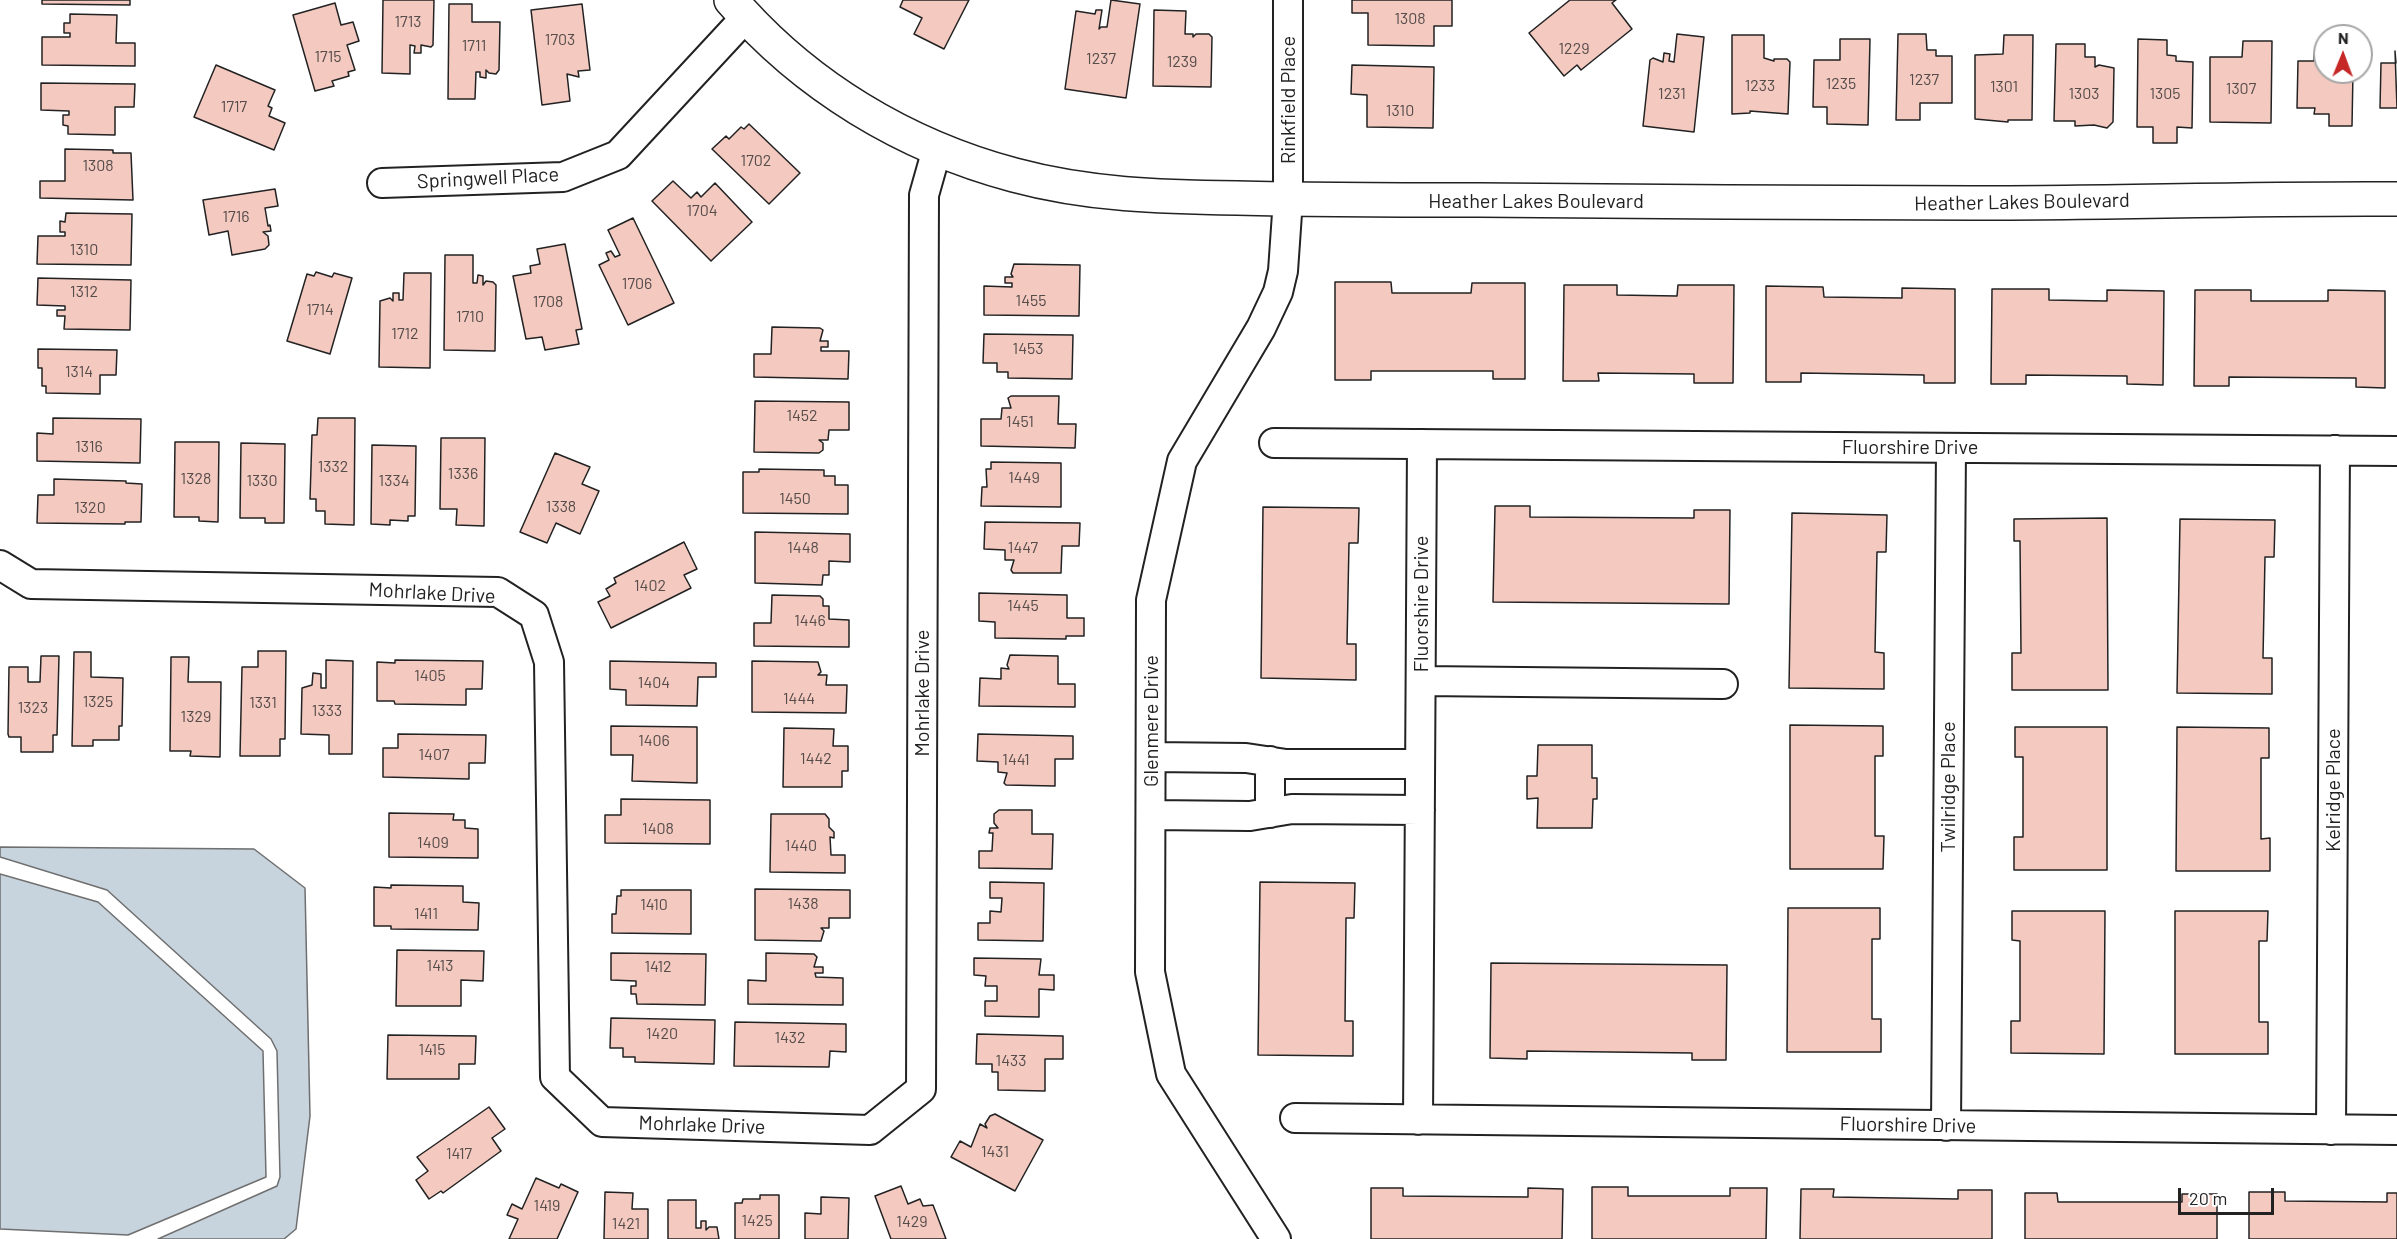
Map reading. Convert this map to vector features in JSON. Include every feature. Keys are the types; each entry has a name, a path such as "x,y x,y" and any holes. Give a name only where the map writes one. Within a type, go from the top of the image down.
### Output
{"street":[{"name":"Rinkfield Place","path":"1287,0 1288,199"},
{"name":"Heather Lakes Boulevard","path":"739,9 785,55 831,90 880,122 937,149 1017,176 1092,191 1135,196 1977,203 2397,199"},
{"name":"Springwell Place","path":"382,183 563,177 618,155 739,9"},
{"name":"Mohrlake Drive","path":"0,565 31,584 498,592 534,615 549,662 555,1077 602,1122 870,1130 921,1089 924,195 937,149"},
{"name":"Glenmere Drive","path":"1276,1239 1171,1074 1150,972 1151,600 1182,461 1261,328 1278,292 1283,271 1288,199"},
{"name":"Fluorshire Drive","path":"1275,443 2397,451"},
{"name":"Fluorshire Drive","path":"1418,1120 1422,444"},
{"name":"Twilridge Place","path":"1946,1126 1951,448"},
{"name":"Kelridge Place","path":"2331,1130 2335,450"},
{"path":"1421,681 1723,684"},
{"path":"1151,757 1246,758 1286,764 1420,764"},
{"path":"1270,761 1270,813"},
{"path":"1150,816 1250,816 1292,809 1420,810"},
{"name":"Fluorshire Drive","path":"1295,1119 2397,1130"}],"shaded area":[{"path":"0,847 254,849 305,888 310,1116 296,1229 284,1239 158,1239 277,1186 280,1177 277,1051 271,1039 107,890 0,857"},
{"path":"0,874 98,902 263,1051 266,1177 128,1235 0,1229"}],"building":[{"path":"42,0 130,0 130,5 42,4"},
{"path":"383,0 434,0 433,45 431,47 421,45 421,53 414,53 415,46 410,45 410,74 382,73"},
{"path":"903,0 969,0 944,49 914,34 922,18 900,7"},
{"path":"1111,0 1140,4 1126,98 1065,89 1076,11 1095,14 1096,10 1102,10 1099,29 1107,27"},
{"path":"1352,0 1452,0 1452,26 1434,26 1434,46 1368,45 1368,13 1352,13"},
{"path":"1570,0 1616,0 1612,3 1632,29 1581,70 1577,65 1564,76 1529,33"},
{"path":"335,3 341,25 353,22 359,41 347,45 355,70 348,72 349,76 332,81 334,86 315,91 293,15"},
{"path":"449,4 472,4 472,22 500,22 499,70 496,74 486,70 486,78 480,77 480,72 476,72 475,99 448,99"},
{"path":"582,4 590,70 578,71 579,77 567,74 570,101 542,105 531,10"},
{"path":"1154,10 1186,11 1185,34 1193,34 1193,37 1196,34 1209,34 1212,37 1211,87 1153,86"},
{"path":"70,14 117,15 116,43 135,43 135,66 42,65 42,37 70,37 70,33 64,33 64,23 70,23"},
{"path":"1677,34 1704,37 1694,132 1643,126 1650,60 1653,58 1663,62 1664,53 1670,54 1669,61 1674,62"},
{"path":"1898,34 1926,34 1927,50 1936,50 1936,56 1952,56 1952,103 1920,103 1920,120 1896,120"},
{"path":"1732,35 1764,35 1764,58 1774,61 1774,59 1787,59 1790,62 1788,114 1750,111 1750,113 1732,114"},
{"path":"2004,35 2033,35 2032,120 2008,120 2008,122 1975,119 1975,55 2003,54"},
{"path":"1840,39 1870,39 1868,125 1827,124 1827,107 1813,107 1814,60 1840,60"},
{"path":"2138,39 2167,40 2167,55 2176,56 2176,61 2193,62 2192,128 2177,127 2177,143 2153,143 2153,127 2137,127"},
{"path":"2243,41 2272,41 2271,123 2210,122 2210,57 2242,57"},
{"path":"2056,44 2085,44 2085,57 2095,57 2095,67 2099,65 2114,68 2113,122 2107,128 2094,125 2075,126 2075,121 2054,121"},
{"path":"2298,61 2313,61 2313,84 2353,84 2352,126 2329,126 2329,114 2314,114 2315,108 2297,108"},
{"path":"2381,63 2395,63 2397,108 2380,108"},
{"path":"216,65 275,90 268,106 272,108 269,116 285,123 274,150 194,117"},
{"path":"1352,65 1434,67 1433,128 1367,127 1367,95 1351,94"},
{"path":"41,83 135,84 134,107 115,107 115,135 68,134 68,126 63,125 63,115 69,115 69,111 41,110"},
{"path":"749,124 800,173 769,204 712,149 726,136 729,139 741,127 744,129"},
{"path":"65,149 113,150 113,153 131,153 133,200 40,198 40,181 65,181"},
{"path":"673,181 691,198 697,192 701,197 715,183 752,222 711,261 652,201"},
{"path":"275,189 278,206 265,208 271,231 263,232 268,236 269,245 265,249 232,255 228,231 209,235 203,200"},
{"path":"66,213 132,214 131,265 37,264 38,236 65,236 65,232 60,232 60,221 65,222"},
{"path":"633,218 674,303 628,325 599,265 609,260 606,253 611,251 615,257 620,255 608,230"},
{"path":"565,244 582,329 576,330 579,344 545,350 542,337 526,339 513,276 531,273 530,266 540,264 537,249"},
{"path":"445,255 473,255 473,283 477,283 478,275 483,276 483,285 486,281 496,285 495,351 444,350"},
{"path":"1014,264 1080,265 1079,316 984,315 984,286 1012,287 1012,283 1005,283 1005,277 1013,277 1011,274"},
{"path":"316,272 332,277 334,273 352,278 330,354 287,341 307,274 314,276"},
{"path":"404,273 431,273 430,368 379,367 380,301 390,298 393,301 393,293 399,293 399,300 403,300"},
{"path":"38,278 131,280 130,330 64,329 65,316 57,316 57,310 65,310 65,306 37,305"},
{"path":"1335,282 1391,282 1392,293 1471,293 1472,283 1525,283 1525,379 1493,379 1493,371 1371,371 1371,380 1335,380"},
{"path":"1564,285 1617,285 1617,295 1677,296 1678,285 1734,285 1733,383 1694,383 1694,374 1598,373 1599,381 1563,381"},
{"path":"1766,286 1823,287 1824,297 1902,298 1902,288 1955,289 1955,383 1924,383 1924,375 1801,373 1801,382 1766,382"},
{"path":"1992,289 2049,289 2049,300 2107,301 2107,290 2164,291 2163,385 2127,384 2127,376 2026,375 2026,384 1991,384"},
{"path":"2195,290 2251,290 2251,301 2328,301 2328,290 2385,291 2385,388 2356,387 2356,378 2229,377 2229,386 2194,386"},
{"path":"772,327 820,328 823,330 820,341 828,341 828,347 821,347 821,351 849,351 848,379 754,377 754,354 771,354"},
{"path":"984,334 1073,335 1072,379 1008,378 1008,372 997,372 997,363 983,363"},
{"path":"38,349 117,350 116,375 100,375 100,394 46,393 46,386 42,386 42,368 38,368"},
{"path":"1011,396 1059,396 1058,424 1076,424 1075,448 981,446 981,419 1001,419 1002,408 1011,408 1008,398"},
{"path":"755,401 849,402 849,430 829,430 828,440 819,440 823,443 823,450 819,453 754,452"},
{"path":"53,418 141,419 140,463 37,461 37,433 53,434"},
{"path":"318,418 355,418 354,525 325,524 325,511 316,511 316,499 310,499 312,435 317,435"},
{"path":"441,438 485,438 484,526 456,525 457,509 440,509"},
{"path":"175,442 219,442 218,522 199,521 199,517 174,517"},
{"path":"241,443 285,444 284,523 265,523 265,518 240,518"},
{"path":"372,445 416,446 415,516 408,516 408,521 390,520 390,525 371,524"},
{"path":"555,453 590,467 582,484 599,491 580,534 556,523 547,543 520,532"},
{"path":"991,462 1061,463 1061,507 981,506 982,487 987,487 986,469 991,469"},
{"path":"759,469 824,470 824,476 835,476 835,485 848,485 848,514 743,513 743,472 759,472"},
{"path":"54,479 126,481 126,483 142,484 141,522 125,522 125,524 37,523 38,495 54,495"},
{"path":"1495,506 1530,506 1530,517 1694,518 1694,510 1730,510 1729,604 1493,602"},
{"path":"1263,507 1359,508 1358,543 1349,543 1347,644 1356,644 1356,680 1261,678"},
{"path":"1792,513 1887,515 1886,552 1877,552 1875,652 1884,653 1884,689 1789,688"},
{"path":"2107,518 2108,690 2012,690 2012,653 2021,653 2020,541 2014,541 2014,519"},
{"path":"2180,519 2275,520 2274,557 2265,557 2263,658 2272,658 2272,694 2177,693"},
{"path":"985,522 1080,523 1079,546 1062,546 1061,573 1013,573 1011,570 1014,560 1005,560 1005,550 984,549"},
{"path":"755,532 850,534 850,562 829,561 829,575 823,575 822,585 755,583"},
{"path":"684,542 697,569 684,575 691,588 611,628 598,602 610,596 606,589 616,583 614,578"},
{"path":"979,593 1067,595 1067,618 1084,618 1084,636 1066,636 1066,639 995,638 995,622 979,621"},
{"path":"772,595 820,596 823,599 823,606 829,606 829,619 849,620 849,647 754,646 754,623 771,623"},
{"path":"258,651 286,651 285,739 280,739 280,756 240,756 242,667 258,667"},
{"path":"74,652 91,652 91,677 123,678 122,726 119,726 119,740 93,740 93,746 72,746"},
{"path":"1010,655 1058,656 1058,684 1075,684 1075,707 979,706 980,678 1001,679 1001,668 1009,669 1007,665"},
{"path":"41,656 59,656 57,735 53,735 53,752 21,752 21,737 9,737 8,734 9,667 28,667 28,682 40,682"},
{"path":"171,657 189,657 188,682 221,682 220,757 190,756 191,751 170,751"},
{"path":"326,660 353,661 352,754 329,754 329,735 301,734 302,688 312,685 313,673 321,674 321,688 326,688"},
{"path":"395,660 483,661 482,689 466,689 466,705 395,704 394,701 377,701 377,662 395,663"},
{"path":"610,661 716,663 716,677 698,677 697,706 626,705 626,690 610,689"},
{"path":"752,661 818,662 821,672 818,675 827,675 826,685 847,685 846,713 752,712"},
{"path":"1790,725 1883,726 1883,756 1875,756 1875,836 1884,836 1883,869 1790,869"},
{"path":"611,726 697,727 697,783 632,781 633,755 611,755"},
{"path":"2015,727 2107,727 2107,870 2014,870 2014,837 2023,837 2023,757 2015,757"},
{"path":"2177,727 2269,728 2269,758 2261,758 2261,839 2270,838 2270,871 2176,871"},
{"path":"784,728 834,729 833,746 848,746 848,771 842,771 842,787 783,787"},
{"path":"398,734 486,735 485,763 469,763 469,779 383,777 383,748 398,748"},
{"path":"978,734 1073,736 1073,759 1055,759 1055,786 1006,785 1004,783 1007,773 998,772 998,762 977,761"},
{"path":"1538,745 1592,745 1592,778 1597,778 1597,799 1593,799 1592,828 1537,828 1538,798 1527,799 1527,776 1537,776"},
{"path":"621,799 710,800 710,844 605,843 605,815 621,815"},
{"path":"999,810 1032,810 1032,834 1053,834 1052,869 979,868 979,851 992,851 993,833 989,833 990,828 998,828 994,823 994,814"},
{"path":"389,813 454,814 453,820 465,820 465,828 478,829 478,858 389,857"},
{"path":"771,814 825,814 829,819 829,827 834,832 834,838 830,837 831,855 845,855 845,873 770,872"},
{"path":"990,882 1044,883 1043,941 978,940 978,923 990,923 990,911 1001,912 1002,898 990,898"},
{"path":"1260,882 1355,883 1354,918 1346,918 1345,1021 1353,1021 1353,1056 1258,1055"},
{"path":"391,885 463,886 463,902 479,903 478,930 391,929 391,926 374,926 374,887 391,888"},
{"path":"755,889 850,890 850,918 829,918 829,928 821,928 824,931 821,941 755,940"},
{"path":"621,890 691,890 691,934 612,933 612,914 616,914 617,896 621,896"},
{"path":"1788,908 1880,908 1880,939 1872,939 1872,1019 1881,1019 1881,1052 1787,1052"},
{"path":"2012,911 2105,911 2104,1054 2011,1053 2011,1021 2020,1021 2020,941 2012,940"},
{"path":"2175,911 2268,911 2267,941 2259,941 2259,1022 2268,1022 2268,1054 2175,1054"},
{"path":"397,950 484,951 483,981 461,980 461,1006 396,1006"},
{"path":"611,953 706,954 705,1005 637,1004 636,994 631,994 631,986 636,986 636,981 611,980"},
{"path":"766,953 814,954 817,957 814,967 823,967 823,973 815,973 816,977 843,978 843,1005 748,1004 748,980 766,981"},
{"path":"974,958 1041,959 1039,975 1054,975 1054,990 1039,989 1039,1017 985,1016 985,1001 997,1001 997,986 985,986 986,976 974,975"},
{"path":"1491,963 1727,965 1726,1060 1692,1060 1692,1053 1527,1051 1527,1059 1490,1058"},
{"path":"611,1018 715,1020 714,1064 635,1062 635,1057 623,1057 623,1048 610,1048"},
{"path":"735,1022 846,1024 846,1052 830,1051 829,1067 734,1066"},
{"path":"977,1034 1063,1036 1063,1059 1045,1059 1045,1091 998,1090 998,1072 992,1072 992,1064 976,1064"},
{"path":"388,1035 476,1036 475,1064 459,1064 459,1079 387,1079"},
{"path":"489,1107 505,1129 492,1138 501,1151 443,1193 441,1191 429,1199 416,1180 428,1171 417,1157"},
{"path":"995,1114 1043,1140 1015,1191 951,1157 960,1141 971,1147 980,1124 987,1128 985,1124 990,1116"},
{"path":"536,1178 559,1188 561,1184 578,1192 557,1239 509,1239 518,1219 507,1215 512,1204 522,1209"},
{"path":"901,1186 908,1204 920,1199 923,1206 933,1205 946,1239 891,1239 875,1196"},
{"path":"1592,1187 1628,1187 1628,1196 1730,1196 1730,1188 1767,1188 1766,1239 1592,1239"},
{"path":"1371,1188 1403,1188 1403,1196 1528,1197 1528,1188 1563,1189 1562,1239 1371,1239"},
{"path":"1801,1189 1834,1189 1833,1197 1958,1199 1958,1190 1992,1190 1992,1239 1800,1239"},
{"path":"605,1192 633,1193 632,1209 648,1209 648,1239 604,1239"},
{"path":"2249,1192 2285,1192 2285,1201 2387,1202 2387,1193 2397,1193 2397,1239 2249,1239"},
{"path":"2025,1193 2057,1193 2058,1202 2182,1202 2182,1194 2217,1194 2217,1239 2025,1239"},
{"path":"760,1195 779,1195 779,1239 735,1239 735,1203 742,1203 743,1199 760,1199"},
{"path":"821,1197 849,1198 848,1239 805,1239 805,1213 821,1214"},
{"path":"668,1200 696,1200 696,1228 701,1228 701,1221 706,1221 706,1230 709,1227 717,1227 719,1239 668,1239"}]}
